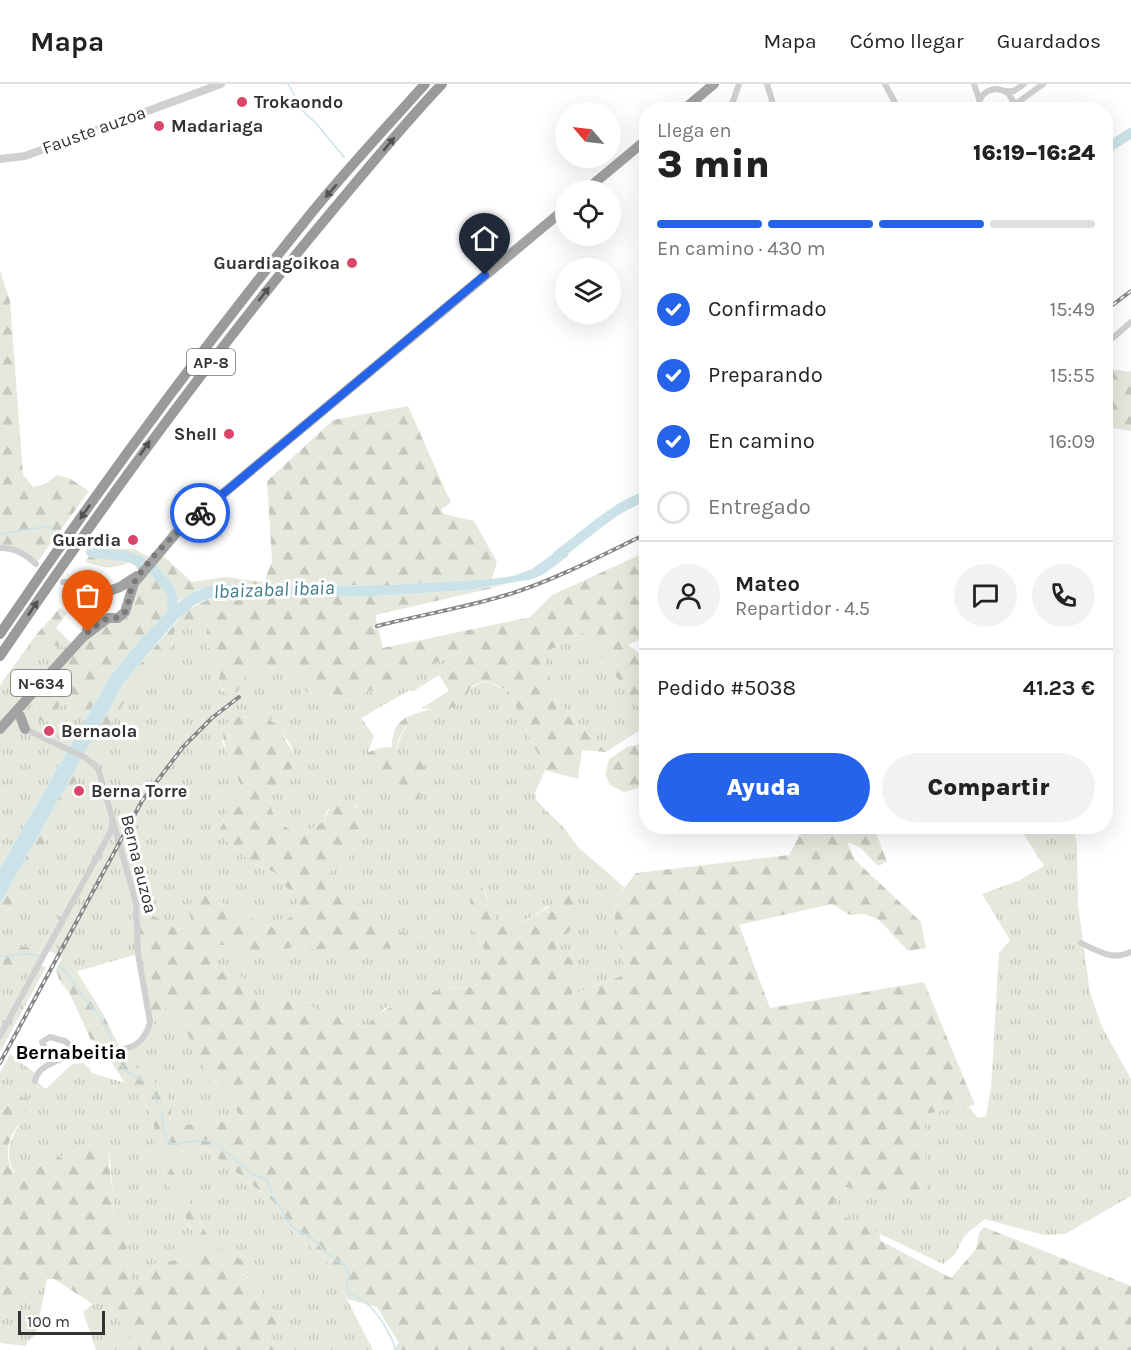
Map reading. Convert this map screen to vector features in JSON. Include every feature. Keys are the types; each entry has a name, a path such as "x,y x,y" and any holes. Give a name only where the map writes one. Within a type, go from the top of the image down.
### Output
{"highway":[{"name":"AP-8","path":"0,634 144,429 306,219 425,84"},
{"name":"AP-8","path":"0,656 161,426 280,274 396,135 442,84"},
{"path":"693,102 714,84"},
{"path":"598,180 639,146"},
{"name":"N-634","path":"0,731 82,637 108,618 118,618 125,612 132,587 140,574 177,532 555,217"},
{"name":"N-634","path":"82,637 105,591 140,574"},
{"path":"112,589 123,594 127,602"},
{"path":"98,603 104,616 108,618"},
{"path":"0,731 12,725 20,716 33,692"},
{"path":"20,716 25,729"},
{"path":"12,725 25,729"}],"street":[{"name":"Fauste auzoa","path":"0,159 25,156 221,84"},
{"path":"733,102 739,84"},
{"path":"767,84 773,102"},
{"path":"885,84 895,102"},
{"path":"975,84 989,90 1014,91 1024,84"},
{"path":"975,84 978,102"},
{"path":"1020,102 1043,84"},
{"path":"979,99 989,90"},
{"path":"1004,90 1011,97 1012,102"},
{"path":"1113,337 1131,322"},
{"path":"0,548 11,548 22,552 36,564"},
{"path":"63,582 85,583 112,589"},
{"path":"80,584 89,588 98,603"},
{"name":"Berna auzoa","path":"25,729 86,758 98,768 136,903 138,954 150,1022 147,1030 134,1046 105,1052 78,1053"},
{"path":"0,1035 112,829 112,820"},
{"path":"1081,943 1106,956 1125,955 1131,952"},
{"path":"35,1081 36,1075 44,1068 78,1053 65,1041 50,1037 42,1042 46,1050"}],"green space":[{"path":"0,271 10,301 23,474 33,487 45,484 57,475 69,478 89,491 36,564 22,552 0,548"},
{"path":"1113,369 1131,371 1131,431 1113,428"},
{"path":"408,406 451,503 441,509 444,514 474,521 497,562 492,579 389,585 223,584 199,589 180,600 140,640 111,675 86,718 85,710 79,705 70,703 59,706 49,721 44,722 38,719 38,699 41,689 71,648 42,644 36,635 60,608 67,613 56,628 71,643 118,618 141,572 131,562 108,567 85,562 99,542 107,541 117,549 134,549 153,559 159,552 192,582 226,577 264,582 272,561 267,481 333,420"},
{"path":"639,555 639,640 628,645 639,653 639,708 583,632 543,654 557,702 606,752 582,750 578,779 545,770 509,692 491,683 475,684 460,704 412,722 402,732 395,756 403,762 420,760 425,770 415,783 420,791 419,800 407,805 367,753 380,748 392,747 395,730 402,720 431,709 422,708 449,691 439,675 463,666 468,657 461,653 447,658 345,701 330,695 306,692 300,666 265,669 251,666 237,692 227,694 219,684 220,667 217,652 206,645 207,625 197,617 188,623 178,620 187,610 217,595 376,596 470,590 506,585 375,615 383,648 530,617 552,595"},
{"path":"197,617 207,625 206,645 217,652 220,667 219,684 223,691 237,692 251,665 265,669 300,666 306,692 330,695 345,701 447,658 461,653 468,657 463,666 439,675 412,692 410,690 361,718 374,736 368,752 380,748 397,748 402,733 409,723 480,683 491,683 509,692 545,770 535,793 537,801 564,828 578,847 624,887 614,902 615,922 626,974 571,995 574,961 563,954 556,945 560,936 571,931 548,906 518,923 497,925 484,888 471,897 474,926 485,951 477,973 478,983 474,987 454,988 385,1008 366,1028 323,1010 250,994 250,984 231,970 220,973 213,959 219,945 228,945 244,956 268,956 283,949 298,947 338,951 419,937 396,931 356,909 325,875 348,859 353,848 345,840 345,835 359,830 358,807 341,800 327,810 324,821 302,835 286,827 276,818 271,805 274,788 284,781 293,766 294,754 283,730 271,721 273,708 262,718 244,716 222,741 241,786 221,825 252,863 274,872 280,881 299,898 294,915 275,926 268,927 209,896 199,895 191,903 190,916 193,921 186,928 180,929 137,908 138,954 75,972 74,967 47,949 95,853 41,948 29,946 0,949 0,922 13,902 16,886 28,874 71,788 135,685 172,645 177,620"},
{"path":"177,622 172,645 135,685 71,788 28,874 16,886 13,902 0,922 0,904 125,681"},
{"path":"583,632 639,708 639,731 606,752 557,702 543,654"},
{"path":"36,635 42,644 72,648 46,677 36,711 49,721 59,706 73,703 86,710 86,718 0,868 0,685"},
{"path":"273,708 271,721 282,728 285,740 296,757 288,775 274,788 271,805 276,817 286,827 302,835 324,821 333,800 348,802 360,810 365,819 359,830 345,835 345,840 353,848 348,859 326,875 356,909 396,931 419,937 420,940 413,946 338,951 298,947 283,949 268,956 244,956 228,945 219,945 214,956 214,963 220,973 231,969 250,984 250,994 291,1001 323,1010 366,1028 375,1018 400,1003 430,993 474,987 478,983 477,973 485,951 471,916 470,898 475,880 483,888 498,925 526,920 569,895 580,903 575,925 560,938 556,945 563,954 574,960 572,995 626,974 615,922 614,901 636,873 789,855 800,834 877,835 887,862 878,866 861,848 847,842 855,860 921,922 926,948 908,951 879,920 865,914 850,915 832,904 739,925 770,1008 924,982 975,1105 925,1114 926,1202 845,1187 837,1191 832,1211 879,1233 881,1241 951,1278 976,1249 979,1233 984,1227 1131,1286 1131,1350 393,1350 399,1343 377,1307 347,1299 327,1261 289,1228 274,1202 204,1147 180,1152 169,1164 214,1248 225,1250 247,1263 242,1274 257,1284 281,1321 279,1329 268,1330 268,1337 274,1350 132,1350 132,1340 123,1329 112,1305 102,1302 93,1304 54,1279 47,1279 5,1314 0,1315 0,1112 17,1098 29,1098 34,1102 11,1138 8,1156 14,1173 43,1164 96,1142 109,1150 114,1227 131,1237 123,1258 134,1286 144,1283 156,1262 186,1259 203,1251 164,1176 163,1162 154,1140 154,1126 139,1087 128,1088 105,1052 108,1047 91,1040 69,992 59,980 56,969 62,959 74,967 103,1014 121,1050 140,1072 151,1078 172,1104 170,1123 199,1125 243,1119 200,1062 180,1016 165,1008 147,1030 149,1022 141,971 137,908 180,929 186,928 192,921 190,907 199,895 209,896 268,927 275,926 294,915 298,898 274,872 252,863 227,841 220,830 241,786 223,737 225,727 230,720 243,717 262,718 261,709"},
{"path":"639,744 639,788 624,792 610,785 605,774 609,759 627,747"},
{"path":"1023,834 1075,834 1077,845 1078,904 1090,993 1102,1027 1131,1079 1131,1196 1065,1234 1044,1235 985,1219 965,1235 955,1254 943,1264 832,1211 837,1191 844,1187 925,1201 925,1114 967,1105 978,1118 986,1116 991,1088 999,953 1010,940 982,894 1020,880 1044,866"},
{"path":"106,839 38,965 24,962 8,968 0,964 0,949 29,946 41,948 95,853"},
{"path":"24,962 46,967 0,1052 0,964 8,968"},
{"path":"165,1007 180,1016 213,1080 244,1119 199,1125 170,1123 172,1104 151,1078 140,1072 121,1050 140,1039"},
{"path":"10,1054 36,1074 36,1081 46,1089 72,1064 83,1063 92,1073 139,1087 154,1126 154,1140 163,1162 164,1176 203,1251 186,1259 156,1262 144,1283 134,1287 123,1258 131,1237 114,1227 109,1150 96,1142 15,1173 9,1156 12,1139 20,1123 32,1109 9,1104 0,1112 0,1073"},
{"path":"204,1147 274,1202 289,1228 327,1261 373,1350 274,1350 271,1347 257,1284 242,1273 225,1250 214,1249 169,1164 180,1152"},
{"path":"47,1279 36,1335 28,1341 26,1346 0,1343 0,1315 5,1314"},
{"path":"102,1301 112,1305 123,1329 132,1340 132,1350 96,1350 83,1312 93,1304"}],"water":[{"path":"569,542 568,556 544,574 533,579 470,590 376,596 218,595 194,605 177,620 125,681 0,904 0,868 111,675 140,640 169,610 189,594 206,587 223,584 389,585 492,579 513,576 532,569"}],"waterway":[{"path":"288,84 296,98 297,106 315,122 344,157"},
{"name":"Ibaizabal ibaia","path":"1113,144 1131,133"},
{"name":"Ibaizabal ibaia","path":"558,555 611,514 639,499"},
{"path":"0,534 49,526 51,529"},
{"path":"91,552 123,556 141,562"},
{"path":"153,569 171,593 172,614"},
{"path":"0,956 28,954 40,956"},
{"path":"59,965 103,1021 114,1047"},
{"path":"115,1053 124,1070 141,1080"},
{"path":"154,1094 158,1104"},
{"path":"162,1111 164,1133 171,1144 204,1140 216,1143 252,1174 267,1180 287,1220 295,1229 312,1238 345,1266 349,1273 348,1293 359,1298 378,1315 396,1350"}],"railway":[{"path":"1113,305 1131,291"},
{"path":"377,626 516,592 566,572 639,537"},
{"path":"0,1063 142,801 183,747 212,718 239,697"}],"way so far":[{"path":"88,632 108,618 118,618 125,612 132,587 140,574 177,532 200,513"}],"place":[{"name":"Trokaondo","path":"242,102"},
{"name":"Madariaga","path":"159,126"},
{"name":"Guardiagoikoa","path":"352,263"},
{"name":"Shell","path":"229,434"},
{"name":"Guardia","path":"133,540"},
{"name":"Bernaola","path":"49,731"},
{"name":"Berna Torre","path":"79,791"}],"district":[{"name":"Bernabeitia","path":"71,1052"}],"route":[{"path":"200,513 485,275"}]}
